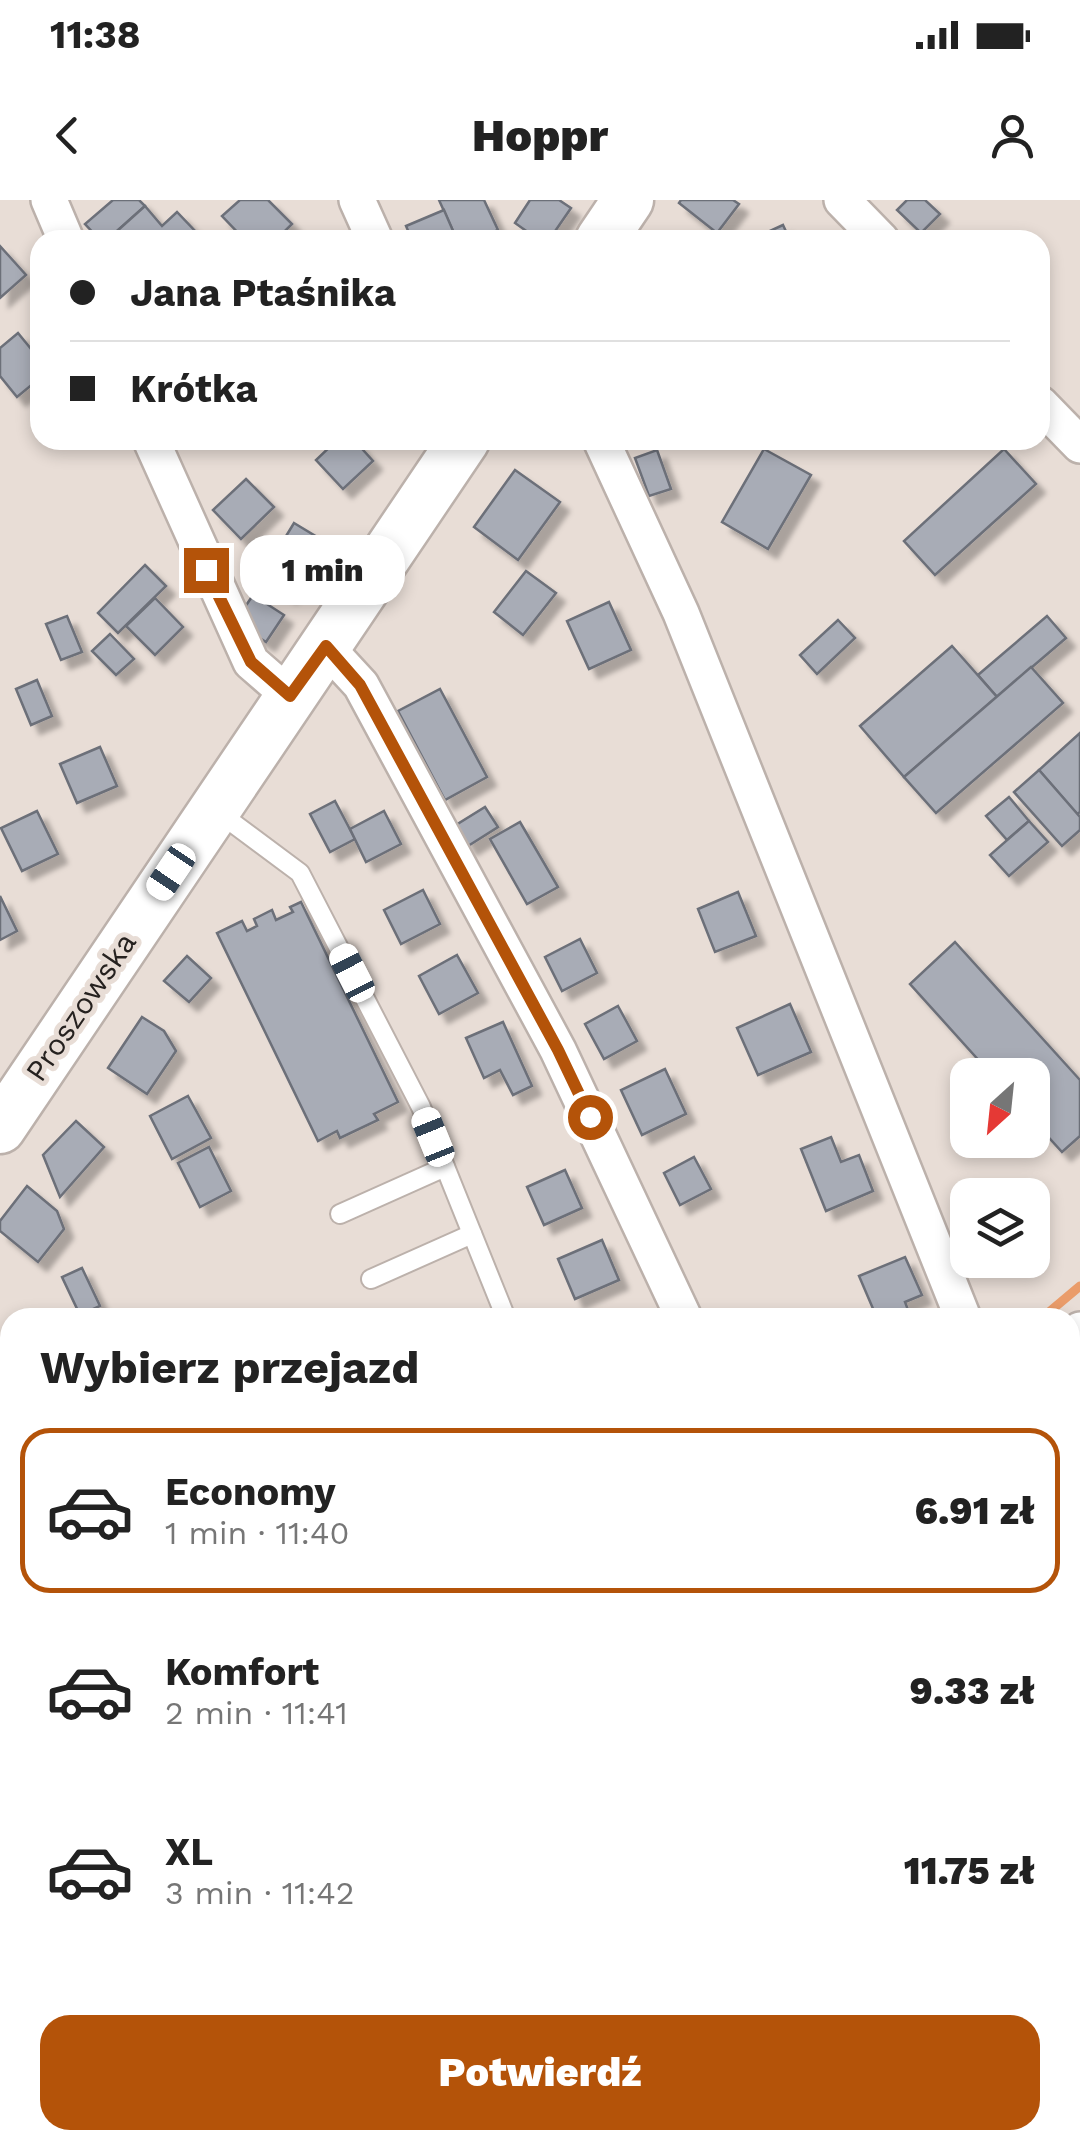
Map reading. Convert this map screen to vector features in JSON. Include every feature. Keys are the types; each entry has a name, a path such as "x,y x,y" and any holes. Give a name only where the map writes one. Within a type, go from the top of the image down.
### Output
{"main road":[{"path":"608,230 628,200"},
{"name":"Proszowska","path":"0,1128 457,450"}],"street":[{"path":"48,200 62,230"},
{"path":"357,200 370,230"},
{"path":"842,200 871,230"},
{"path":"1050,414 1080,445"},
{"path":"156,450 251,662 290,696"},
{"path":"607,450 681,613 959,1308"},
{"path":"326,646 360,685 558,1050 679,1308"}],"lane":[{"path":"214,809 300,872 421,1108 502,1308"},
{"path":"340,1214 445,1167"},
{"path":"371,1279 472,1234"}],"building":[{"path":"113,200 139,200 145,206 118,230 91,230 85,224"},
{"path":"240,200 268,200 292,224 286,230 235,230 222,216"},
{"path":"439,200 484,200 498,230 452,230"},
{"path":"530,200 559,200 571,208 556,230 525,230 515,223"},
{"path":"733,200 739,204 719,230 713,230 679,203"},
{"path":"907,200 925,200 940,214 924,230 918,230 897,210"},
{"path":"145,206 162,226 177,212 194,230 118,230"},
{"path":"444,210 453,230 408,230 406,226"},
{"path":"0,246 26,275 0,298"},
{"path":"18,333 30,348 30,386 17,397 0,376 0,348"},
{"path":"326,450 363,450 373,461 343,489 316,460"},
{"path":"657,450 671,489 649,496 635,458"},
{"path":"763,450 811,475 768,549 722,522"},
{"path":"1003,450 1036,484 935,575 904,541"},
{"path":"515,470 560,502 518,560 474,527"},
{"path":"246,479 274,507 241,539 213,510"},
{"path":"294,523 322,540 288,594 261,577"},
{"path":"145,565 166,586 118,633 98,613"},
{"path":"526,571 556,593 523,635 494,612"},
{"path":"253,595 284,615 266,642 235,622"},
{"path":"155,598 183,627 155,655 126,626"},
{"path":"609,602 631,650 589,669 567,621"},
{"path":"67,616 82,652 61,660 46,624"},
{"path":"1047,616 1066,638 997,697 978,675"},
{"path":"838,620 855,638 817,674 800,655"},
{"path":"110,634 134,659 116,675 92,651"},
{"path":"952,646 997,697 904,777 860,726"},
{"path":"1031,667 1063,703 936,813 904,777"},
{"path":"37,680 52,716 31,725 16,689"},
{"path":"440,689 487,777 445,800 398,711"},
{"path":"1080,733 1080,812 1077,814 1039,770"},
{"path":"100,747 117,786 77,803 60,764"},
{"path":"1039,770 1080,817 1080,830 1062,846 1014,792"},
{"path":"1009,797 1029,821 1007,840 986,816"},
{"path":"335,801 355,839 330,852 310,814"},
{"path":"485,807 498,827 468,846 456,825"},
{"path":"37,811 58,854 22,871 1,828"},
{"path":"384,811 401,844 366,862 350,829"},
{"path":"1029,821 1048,842 1009,876 990,855"},
{"path":"520,822 558,887 527,904 490,839"},
{"path":"423,890 440,924 401,944 384,910"},
{"path":"738,892 756,936 715,952 698,909"},
{"path":"0,896 17,931 0,940"},
{"path":"301,902 398,1102 374,1114 378,1120 340,1138 337,1131 318,1141 217,933 242,921 247,931 257,926 254,919 272,910 276,920 293,912 290,907"},
{"path":"580,939 597,973 562,991 545,957"},
{"path":"955,942 1080,1080 1080,1136 1062,1152 1050,1139 1050,1058 977,1058 910,984"},
{"path":"457,955 478,993 439,1014 419,976"},
{"path":"187,956 211,978 189,1002 164,981"},
{"path":"790,1004 811,1052 758,1075 737,1028"},
{"path":"618,1006 637,1041 604,1059 585,1024"},
{"path":"142,1017 164,1031 176,1051 147,1094 108,1068"},
{"path":"503,1022 532,1086 513,1095 500,1070 484,1078 466,1038"},
{"path":"665,1069 686,1114 642,1135 621,1090"},
{"path":"188,1096 211,1138 172,1159 150,1116"},
{"path":"76,1121 104,1147 60,1197 43,1155"},
{"path":"831,1137 841,1162 859,1155 873,1191 826,1211 801,1149"},
{"path":"209,1147 231,1191 200,1207 178,1163"},
{"path":"694,1157 711,1189 680,1205 664,1173"},
{"path":"565,1170 582,1208 544,1225 527,1187"},
{"path":"27,1186 57,1211 64,1229 38,1262 0,1231 0,1221"},
{"path":"602,1240 619,1280 575,1299 558,1259"},
{"path":"905,1257 922,1295 905,1302 907,1308 873,1308 859,1276"},
{"path":"82,1268 100,1306 77,1308 62,1277"}],"waterway":[{"path":"1054,1308 1080,1286"}],"route":[{"path":"206,570 251,662 290,696 326,646 360,685 558,1050 590,1117"}]}
